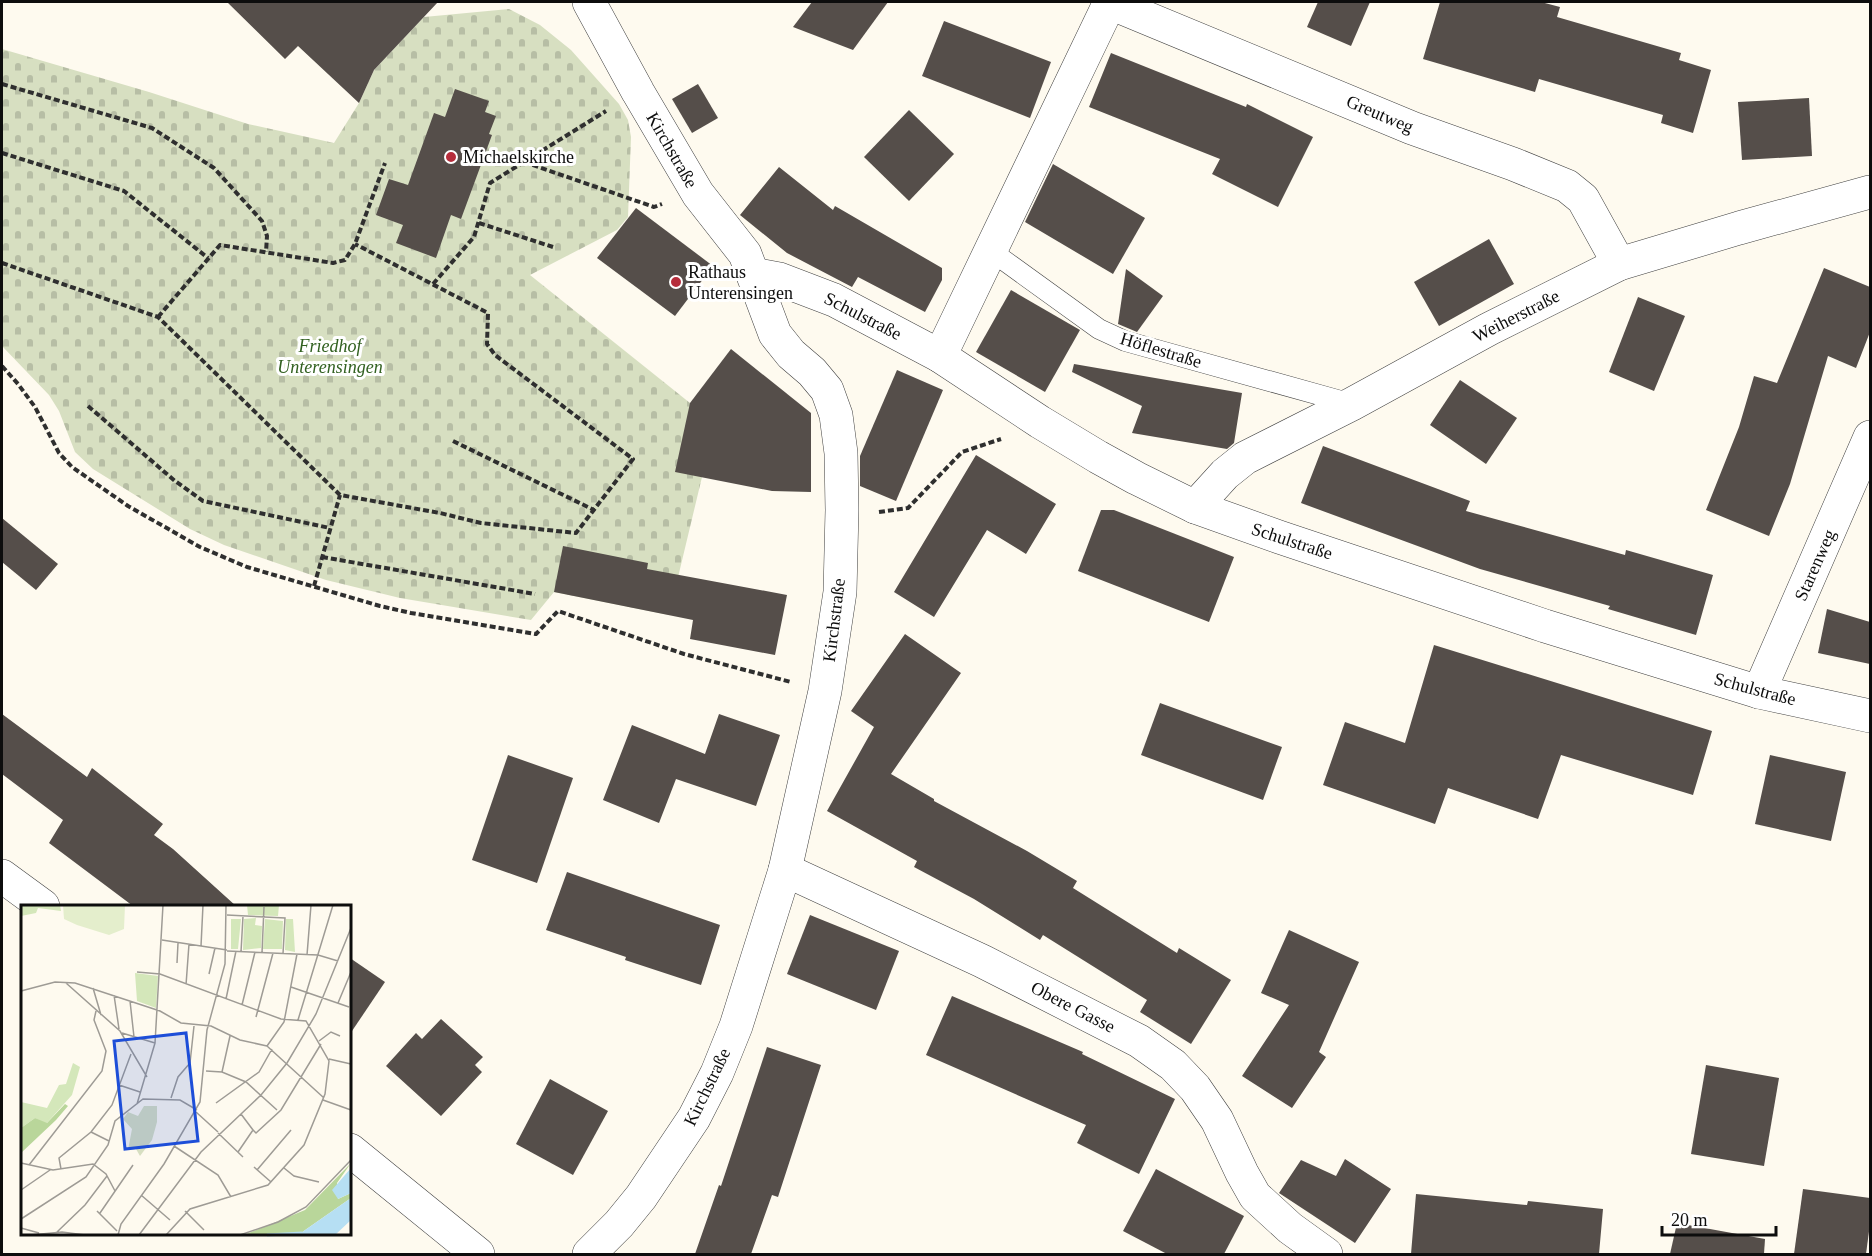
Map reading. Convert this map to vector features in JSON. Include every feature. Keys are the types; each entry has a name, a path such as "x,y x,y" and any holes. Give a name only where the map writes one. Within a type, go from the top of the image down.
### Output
{"street":[{"name":"Kirchstraße","path":"589,2 638,92 698,194 745,254 775,334 791,354 812,372 827,390 836,415 841,453 842,510 840,592 825,691 785,870 736,1026 717,1073 694,1118 641,1197 620,1224 589,1254"},
{"path":"940,356 1109,2"},
{"name":"Greutweg","path":"1109,2 1412,128 1567,186 1583,199 1619,264"},
{"name":"Weiherstraße","path":"1195,507 1225,474 1245,458 1352,404 1489,328 1619,264 1870,192"},
{"name":"Schulstraße","path":"753,274 779,279 834,300 940,356 1098,457 1195,507 1545,626 1759,692 1870,716"},
{"name":"Starenweg","path":"1759,692 1870,437"},
{"name":"Obere Gasse","path":"785,870 972,956 1139,1041 1173,1065 1195,1088 1217,1120 1242,1173 1256,1196 1290,1241 1326,1254"},
{"path":"2,876 42,905"},
{"path":"351,1151 478,1254"}],"lane":[{"name":"Höflestraße","path":"991,251 1099,329 1125,341 1352,404"}],"path":[{"path":"2,84 152,128 214,168 262,221 267,236 266,252"},
{"path":"433,284 474,237 490,183 638,92"},
{"path":"2,153 124,191 208,258"},
{"path":"523,162 654,207 698,194"},
{"path":"158,317 220,244 333,263 345,260 355,244 385,163"},
{"path":"479,223 553,248"},
{"path":"2,263 158,317 340,495 482,523 576,533 633,459 495,355 487,344 488,313 355,244"},
{"path":"2,366 35,407 59,453 84,477 200,548 247,567 411,613 536,634 558,611 684,654 825,691"},
{"path":"88,406 175,481 203,501 330,528"},
{"path":"453,441 594,510"},
{"path":"842,510 889,512 908,508 962,452 996,441"},
{"path":"314,586 340,495"},
{"path":"322,557 535,594"}],"green space":[{"name":"Friedhof Unterensingen","path":"509,9 540,25 571,50 619,104 628,120 631,137 628,217 617,230 530,275 690,403 702,477 669,615 554,592 531,620 400,598 326,580 224,545 190,529 93,469 75,452 59,411 49,395 2,346 2,49 248,124 334,143 359,103 374,70 424,17"}],"building":[{"path":"227,2 438,2 374,70 359,103 298,46 285,59"},
{"path":"812,2 888,2 853,50 793,27"},
{"path":"1318,2 1370,2 1351,46 1307,27"},
{"path":"1440,2 1541,2 1560,7 1557,17 1681,53 1679,60 1711,70 1693,133 1661,123 1663,115 1539,79 1535,92 1423,59"},
{"path":"944,21 1051,62 1030,118 922,76"},
{"path":"1111,53 1246,107 1247,104 1313,137 1278,207 1212,174 1220,159 1089,107"},
{"path":"698,84 718,118 692,133 672,99"},
{"name":"Michaelskirche","path":"455,89 489,101 485,112 496,116 489,134 492,135 461,219 451,215 436,258 396,243 403,225 376,215 389,179 408,185 434,113 445,117"},
{"path":"1809,98 1812,156 1742,160 1738,102"},
{"path":"909,110 954,154 909,201 864,157"},
{"path":"1053,164 1145,218 1113,274 1025,222"},
{"path":"779,167 833,210 835,206 942,268 942,280 925,312 858,277 852,287 787,253 740,215"},
{"path":"636,208 713,266 675,316 597,258"},
{"path":"1489,239 1514,284 1439,326 1414,282"},
{"path":"1824,268 1870,287 1870,332 1856,368 1828,356 1790,484 1769,536 1706,510 1739,427 1754,376 1777,383"},
{"path":"1126,269 1163,296 1137,332 1118,324"},
{"path":"1011,290 1080,330 1045,392 976,352"},
{"path":"1638,297 1685,316 1654,391 1609,372"},
{"path":"731,349 811,413 811,492 772,491 675,472 690,403"},
{"path":"1074,364 1242,393 1234,443 1227,449 1132,433 1142,406 1072,372"},
{"path":"897,370 943,390 896,501 860,486 860,456"},
{"path":"1460,380 1517,418 1486,464 1430,425"},
{"path":"1323,446 1470,501 1466,511 1625,555 1626,550 1713,575 1696,635 1608,609 1610,606 1480,569 1301,503"},
{"path":"976,455 1056,504 1026,554 987,530 934,617 894,592"},
{"path":"1101,510 1114,510 1234,557 1209,622 1078,571"},
{"path":"2,518 58,564 36,590 2,562"},
{"path":"563,546 648,563 647,569 787,595 775,655 690,639 693,620 554,592"},
{"path":"1827,609 1870,622 1870,664 1818,653"},
{"path":"905,634 961,673 891,774 934,801 1077,881 1073,888 1177,953 1179,948 1231,980 1191,1044 1140,1012 1147,1000 1043,935 1040,940 974,899 914,867 917,861 827,811 874,727 851,711"},
{"path":"1434,645 1712,731 1693,795 1561,755 1538,819 1448,788 1435,824 1323,785 1345,722 1405,743"},
{"path":"1160,703 1282,747 1263,800 1141,755"},
{"path":"2,714 87,777 92,768 163,824 154,835 173,849 235,905 132,905 49,843 63,820 2,774"},
{"path":"719,714 780,735 756,806 676,779 659,823 603,800 632,725 705,754"},
{"path":"508,755 573,778 537,883 472,860"},
{"path":"1770,755 1846,772 1831,841 1755,824"},
{"path":"567,872 720,925 701,985 625,960 626,957 546,930"},
{"path":"810,915 899,951 876,1010 787,974"},
{"path":"1289,930 1359,962 1319,1052 1326,1057 1292,1108 1242,1076 1289,1005 1261,993"},
{"path":"351,959 385,982 351,1033"},
{"path":"952,996 1083,1052 1082,1054 1175,1099 1139,1174 1077,1143 1086,1125 926,1055"},
{"path":"441,1019 483,1057 475,1065 482,1072 441,1116 386,1066 416,1033 422,1039"},
{"path":"767,1047 821,1065 778,1197 772,1195 751,1254 695,1254 719,1185 721,1186"},
{"path":"1706,1065 1779,1078 1764,1166 1691,1154"},
{"path":"550,1079 608,1111 573,1175 516,1144"},
{"path":"1345,1159 1391,1189 1355,1243 1279,1193 1301,1160 1336,1176"},
{"path":"1156,1169 1244,1216 1224,1254 1167,1254 1123,1231"},
{"path":"1803,1189 1870,1198 1870,1224 1866,1254 1794,1254"},
{"path":"1416,1194 1527,1205 1528,1201 1603,1209 1599,1254 1411,1254"},
{"path":"1677,1223 1765,1239 1764,1254 1670,1254"}],"place":[{"name":"Michaelskirche","path":"451,157"},
{"name":"Rathaus Unterensingen","path":"676,282"}]}
